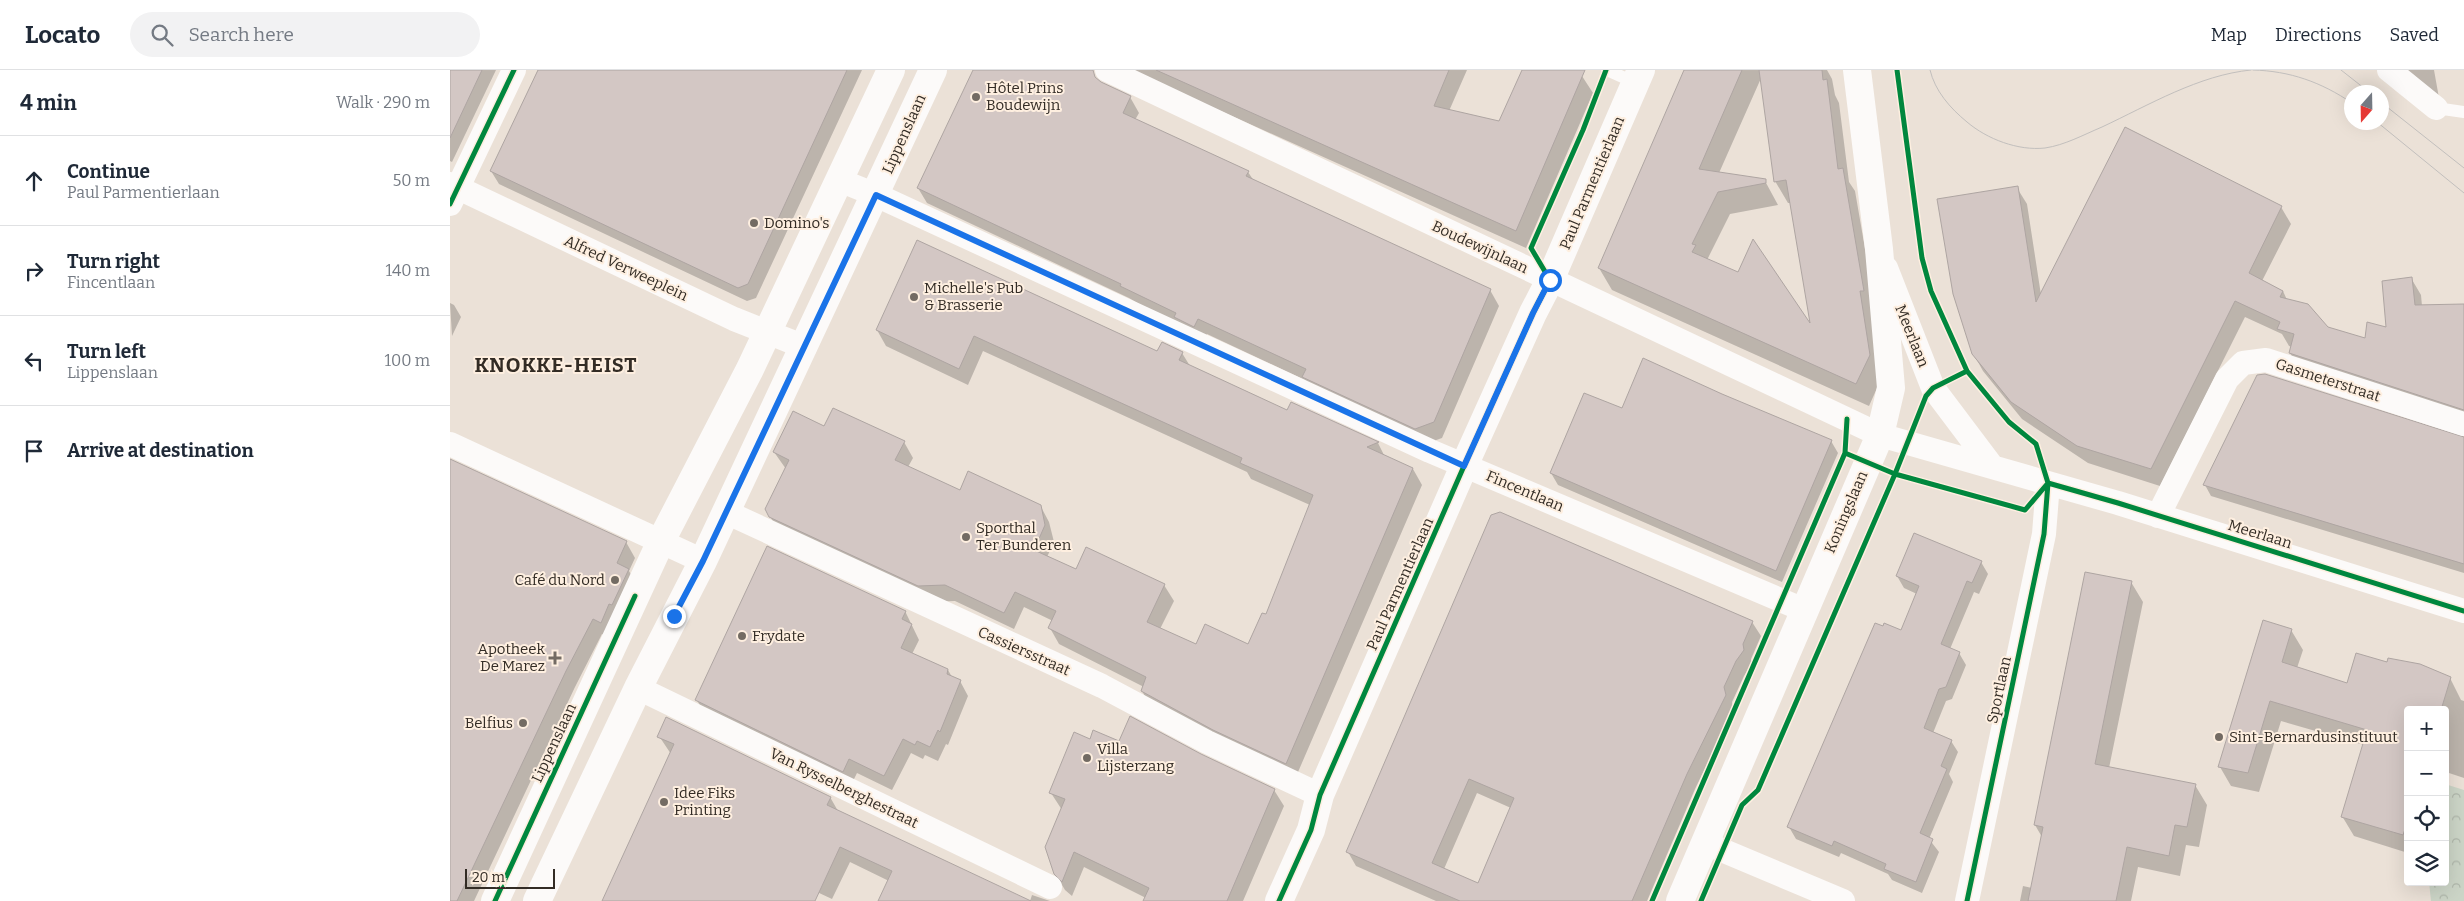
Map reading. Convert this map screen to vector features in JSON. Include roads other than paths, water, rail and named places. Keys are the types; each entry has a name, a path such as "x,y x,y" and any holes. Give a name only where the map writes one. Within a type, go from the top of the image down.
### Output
{"main road":[{"name":"Lippenslaan","path":"495,901 661,541 767,332 891,70"},
{"name":"Lippenslaan","path":"537,901 638,688 703,561 805,347 933,70"},
{"name":"Koningslaan","path":"1680,901 1880,434 1891,388 1879,250 1857,70"},
{"name":"Paul Parmentierlaan","path":"1279,901 1311,830 1320,795 1464,466 1533,313 1550,280 1638,77"}],"street":[{"path":"453,192 514,70"},
{"name":"Boudewijnlaan","path":"1107,70 1880,434"},
{"path":"2389,70 2436,108"},
{"name":"Fincentlaan","path":"839,180 876,195 1464,466 1804,610"},
{"name":"Alfred Verweeplein","path":"453,192 672,291 805,347"},
{"name":"Meerlaan","path":"1879,250 1906,324 1933,388 1991,465"},
{"name":"Gasmeterstraat","path":"2158,516 2227,379 2243,363 2266,360 2464,424"},
{"name":"Meerlaan","path":"1880,434 1991,465 2464,611"},
{"path":"450,444 703,561"},
{"name":"Sportlaan","path":"1967,901 2044,534 2048,483"},
{"name":"Cassiersstraat","path":"726,512 1102,686 1207,742 1320,795"},
{"name":"Van Rysselberghestraat","path":"638,688 1050,888"},
{"path":"1705,843 1843,901"}],"lane":[{"path":"1607,70 1638,77"},
{"path":"2436,108 2464,112"}],"tram line":[{"path":"1930,70 1932,78 1944,99 1967,122 1984,134 2024,148 2045,148 2060,145 2193,84 2232,73 2251,70"},
{"path":"2253,70 2292,75 2305,79 2329,89 2344,98"},
{"path":"2341,70 2360,85"},
{"path":"2389,109 2464,168"},
{"path":"2387,130 2464,193"}],"place":[{"name":"Hôtel Prins Boudewijn","path":"976,97"},
{"name":"Domino's","path":"754,223"},
{"name":"Michelle's Pub & Brasserie","path":"914,297"},
{"name":"Sporthal Ter Bunderen","path":"966,537"},
{"name":"Café du Nord","path":"615,580"},
{"name":"Frydate","path":"742,636"},
{"name":"Apotheek De Marez","path":"555,658"},
{"name":"Belfius","path":"523,723"},
{"name":"Sint-Bernardusinstituut","path":"2219,737"},
{"name":"Villa Lijsterzang","path":"1087,758"},
{"name":"Idee Fiks Printing","path":"664,802"}],"district":[{"name":"KNOKKE-HEIST","path":"556,365"}]}
